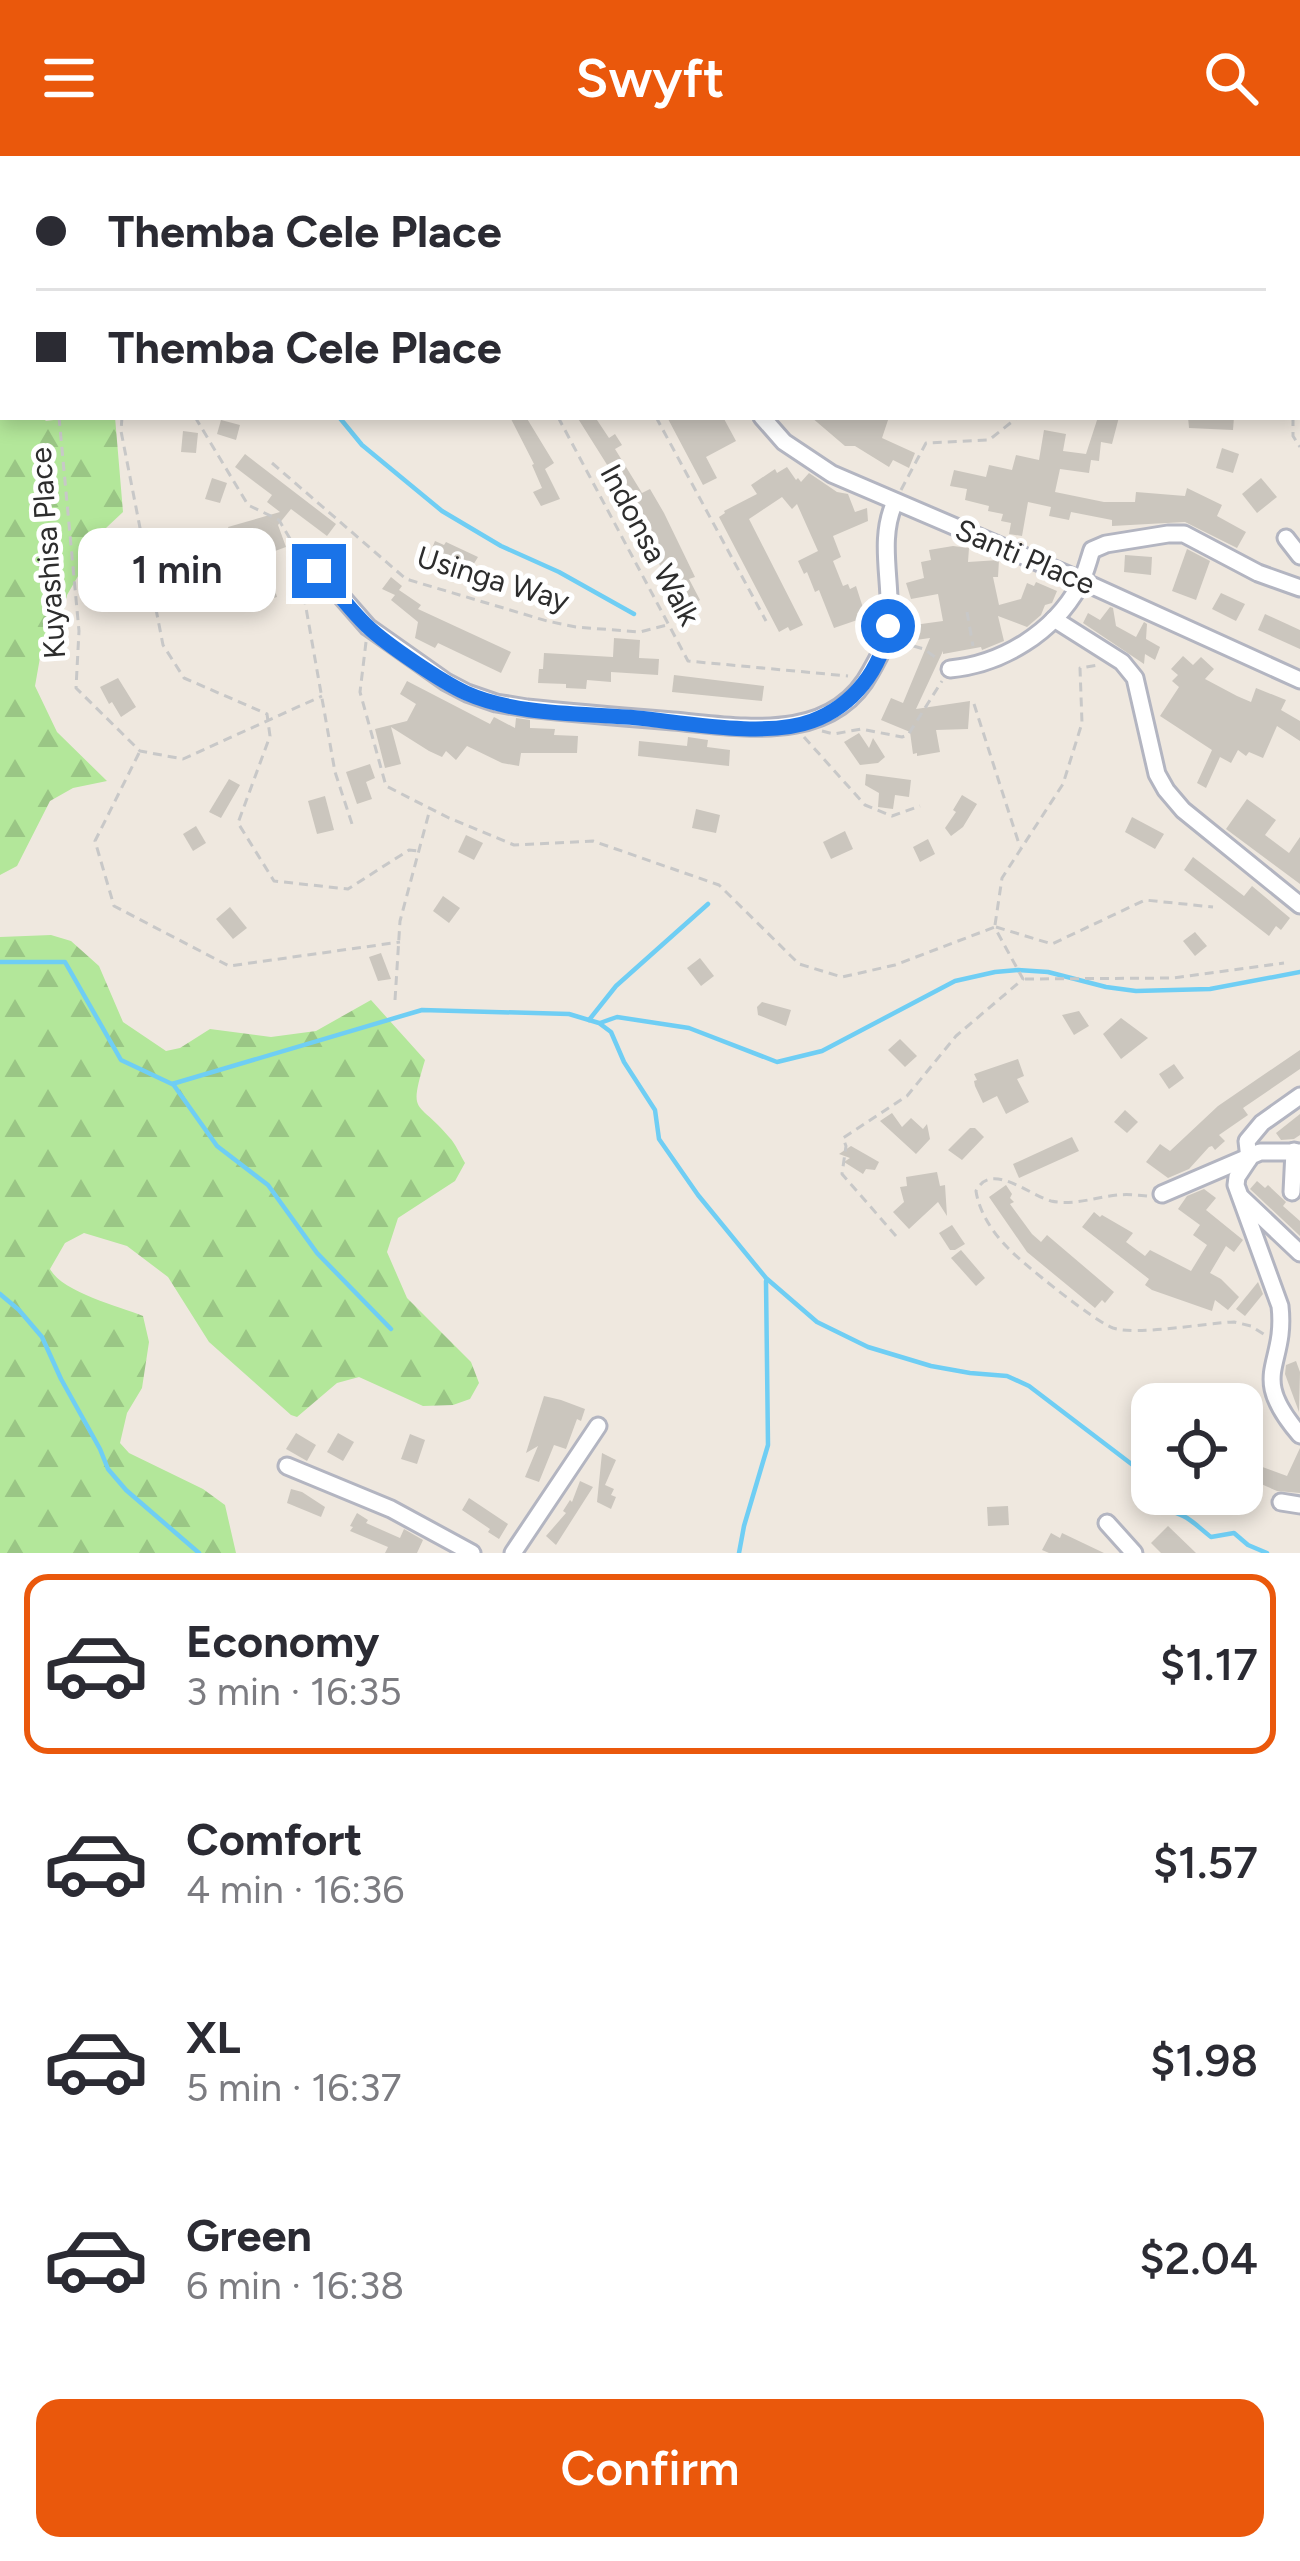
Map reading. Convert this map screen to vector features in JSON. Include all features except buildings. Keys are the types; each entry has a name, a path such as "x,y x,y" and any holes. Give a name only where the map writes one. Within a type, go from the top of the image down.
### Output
{"street":[{"name":"Santi Place","path":"764,420 782,440 832,474 1300,680"},
{"path":"319,571 368,627 467,693 496,703 773,729 812,721 848,700 867,679 886,639 890,594 886,541 895,502"},
{"path":"950,669 1007,654 1054,619 1082,581 1092,550 1098,546 1184,534 1258,573 1300,588"},
{"path":"1286,538 1300,556"},
{"path":"1054,619 1122,662 1135,677 1151,757 1166,790 1183,810 1300,905"},
{"path":"1249,1159 1247,1142 1262,1123 1300,1096"},
{"path":"1292,1192 1297,1152 1260,1152 1237,1177 1280,1306 1282,1322 1271,1382 1274,1398 1300,1435"},
{"path":"1162,1195 1237,1160 1249,1159"},
{"path":"1240,1196 1300,1252"},
{"path":"513,1553 598,1426"},
{"path":"287,1466 379,1503 472,1553"},
{"path":"1281,1502 1300,1505"},
{"path":"1107,1523 1134,1553"}],"path":[{"name":"Kuyashisa Place","path":"58,420 79,631 76,688 140,751"},
{"path":"122,420 163,645 184,678 266,713 270,736 238,823 274,881 348,889 409,850 419,851"},
{"path":"197,420 248,505 279,520 300,556 319,571 303,591 335,772 352,827"},
{"name":"Indonsa Walk","path":"560,420 688,661 867,679"},
{"path":"658,420 766,621"},
{"path":"895,502 926,443 988,440 1014,420"},
{"name":"Usinga Way","path":"272,463 406,579 576,627 640,632 669,624"},
{"path":"967,612 975,666"},
{"path":"368,627 359,692 386,786 514,845 593,842 719,885 799,964 842,977 896,965 994,927 1052,944 1145,900 1213,908"},
{"path":"812,721 834,734 861,729 908,735 950,669 924,649 886,639"},
{"path":"1023,979 994,927 1002,878 1063,784 1082,723 1080,668 1122,662"},
{"path":"322,696 184,759 140,751 95,841 114,906 229,966 400,942"},
{"path":"974,704 1021,849"},
{"path":"795,726 865,805 892,816 920,806"},
{"path":"395,1000 400,921 431,808"},
{"path":"896,1237 842,1174 846,1146 842,1138 907,1096 956,1036 1023,979 1173,978 1284,963"},
{"path":"1162,1195 1052,1201 997,1179 986,1179 976,1191 985,1217 1008,1249 1112,1328 1234,1322 1277,1342"}],"green space":[{"path":"0,420 115,420 123,512 106,528 67,595 63,615 41,652 35,686 57,732 107,781 73,788 50,801 17,866 0,875"},
{"path":"51,935 71,941 99,966 123,1022 166,1051 210,1029 271,1037 316,1031 371,1000 425,1060 417,1091 419,1106 465,1163 455,1181 398,1218 387,1252 407,1298 471,1362 479,1383 470,1399 453,1405 423,1406 359,1377 337,1383 297,1417 291,1415 209,1342 168,1277 127,1246 84,1233 65,1243 50,1269 56,1277 78,1291 143,1316 149,1342 142,1388 127,1413 120,1443 129,1453 225,1505 236,1553 0,1553 0,937"}],"waterway":[{"path":"341,420 362,445 442,511 634,614"},
{"path":"589,1020 616,986 708,904"},
{"path":"0,962 65,962 121,1060 172,1084 422,1010 569,1014 599,1023 611,1032 655,1110 659,1139 698,1195 766,1278 817,1322 868,1347 931,1366 1007,1376 1029,1386 1131,1464"},
{"path":"600,1023 617,1017 689,1028 777,1062 822,1051 955,981 995,972 1048,972 1136,991 1210,989 1300,972"},
{"path":"173,1084 217,1146 268,1185 317,1253 391,1329"},
{"path":"739,1553 768,1445 766,1281"},
{"path":"0,1294 42,1337 108,1469 199,1553"},
{"path":"1181,1515 1211,1537 1234,1533 1267,1553"}],"route":[{"path":"319,571 368,627 446,682 496,703 527,708 732,727 795,726 831,712 858,692 880,655 888,626"}]}
